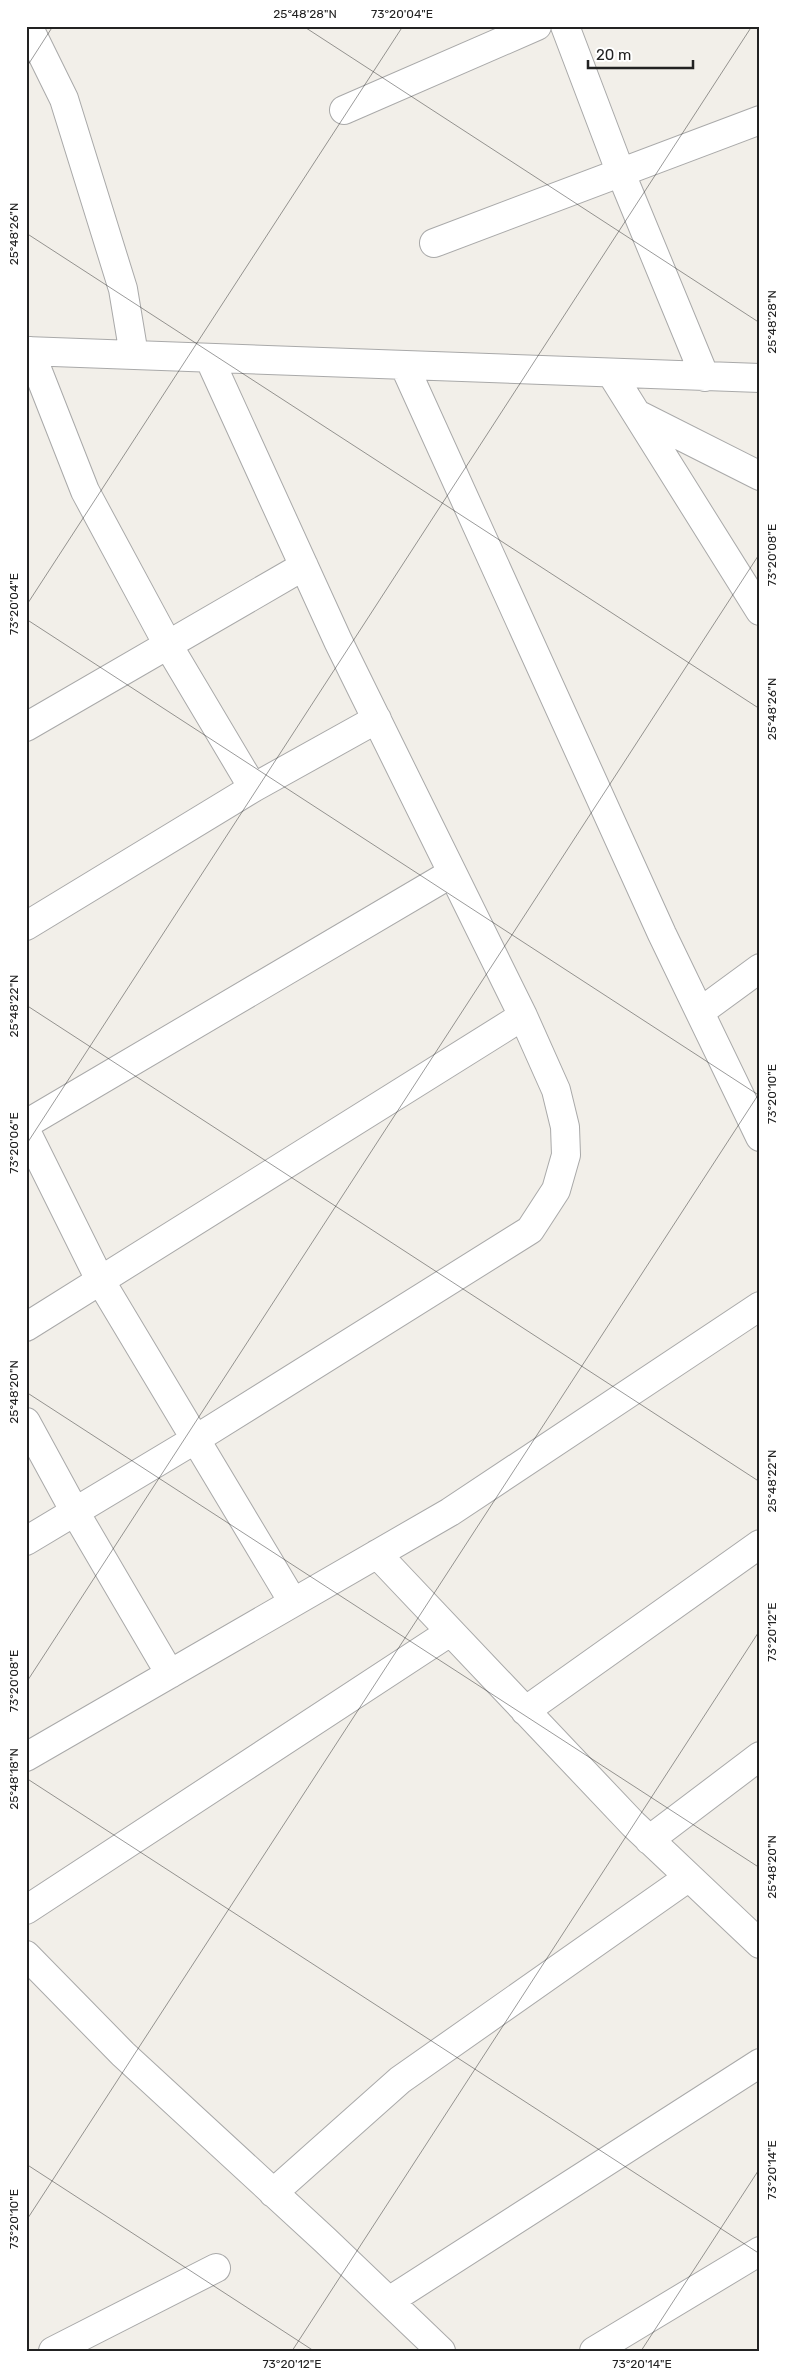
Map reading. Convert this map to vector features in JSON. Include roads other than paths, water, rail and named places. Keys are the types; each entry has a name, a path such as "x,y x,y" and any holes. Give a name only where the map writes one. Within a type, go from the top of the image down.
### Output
{"street":[{"path":"28,26 64,99 123,289 134,355"},
{"path":"344,110 537,26"},
{"path":"565,26 620,171 705,377"},
{"path":"434,243 620,171 760,120"},
{"path":"253,788 168,645 85,492 28,351 760,378"},
{"path":"26,1541 196,1439 530,1230 556,1190 566,1155 565,1127 556,1090 523,1016 377,719 304,566 209,358"},
{"path":"404,365 658,924 760,1137"},
{"path":"611,373 760,611"},
{"path":"637,414 760,476"},
{"path":"26,727 304,566"},
{"path":"26,926 253,788 377,719"},
{"path":"26,1124 452,872"},
{"path":"700,1012 760,968"},
{"path":"26,1327 523,1016"},
{"path":"26,1131 100,1280 293,1602"},
{"path":"26,1757 450,1512 760,1306"},
{"path":"26,1422 170,1674"},
{"path":"525,1711 760,1544"},
{"path":"377,1554 650,1840 760,1944"},
{"path":"26,1910 450,1632"},
{"path":"650,1840 760,1756"},
{"path":"273,2192 400,2080 689,1877"},
{"path":"26,1955 123,2054 273,2192 441,2351"},
{"path":"389,2301 760,2063"},
{"path":"594,2351 760,2251"},
{"path":"53,2351 216,2268"}]}
